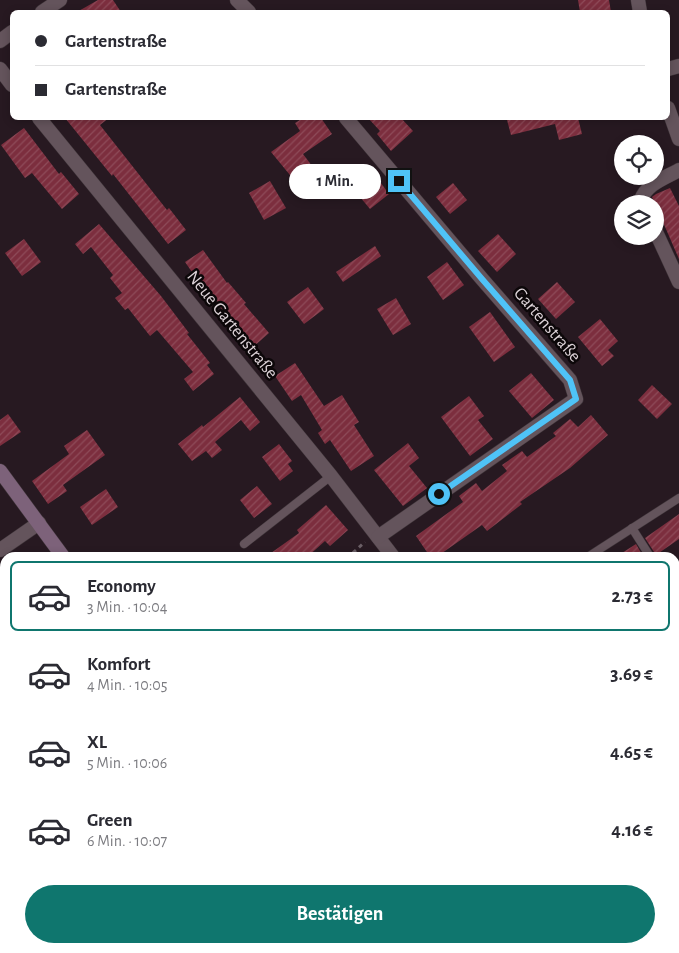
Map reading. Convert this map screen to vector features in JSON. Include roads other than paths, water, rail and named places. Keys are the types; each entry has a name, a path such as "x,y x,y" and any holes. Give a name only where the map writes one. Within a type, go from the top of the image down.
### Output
{"main road":[{"path":"0,471 60,552"}],"street":[{"path":"45,10 60,0"},
{"path":"237,0 247,10"},
{"path":"0,69 10,82"},
{"path":"670,114 679,139"},
{"name":"Neue Gartenstraße","path":"41,120 331,476 390,552"},
{"name":"Gartenstraße","path":"348,120 570,380 576,399 377,535"},
{"path":"643,195 650,186 679,170"},
{"path":"662,245 679,282"},
{"path":"0,550 39,523"}],"lane":[{"path":"244,544 331,476"},
{"path":"595,552 679,498"},
{"path":"632,528 647,552"}]}
